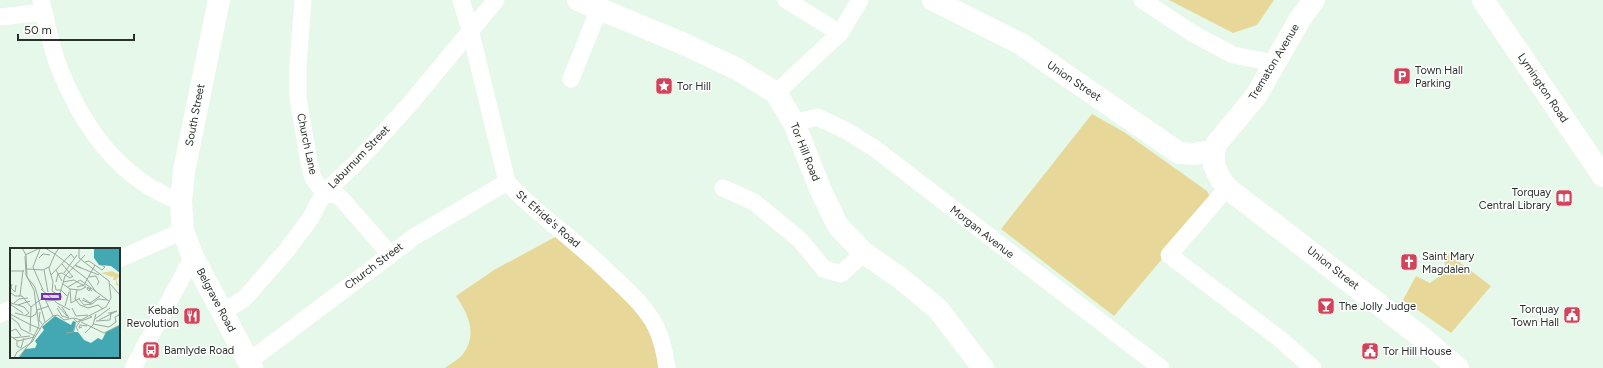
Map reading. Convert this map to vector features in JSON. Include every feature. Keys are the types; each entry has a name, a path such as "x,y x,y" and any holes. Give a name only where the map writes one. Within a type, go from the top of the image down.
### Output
{"street":[{"name":"South Street","path":"183,231 181,202 184,170 219,0"},
{"name":"Church Lane","path":"303,0 298,65 298,98 313,178 324,192"},
{"name":"St. Efride's Road","path":"461,0 470,29 507,182 522,200 581,247 620,283 645,309 660,337 665,352 667,368"},
{"name":"Laburnum Street","path":"224,312 244,299 287,250 310,219 324,192 356,163 393,122 496,0"},
{"name":"Tor Hill Road","path":"578,0 684,44 737,69 776,93 794,123 821,191 838,226 864,253 900,278 938,309 983,368"},
{"path":"786,0 840,33"},
{"path":"776,93 840,33 860,0"},
{"name":"Union Street","path":"933,0 1021,44 1179,153 1214,158 1220,178 1227,188 1424,339 1458,368"},
{"path":"1142,0 1192,33 1233,55 1274,63"},
{"name":"Trematon Avenue","path":"1214,158 1217,143 1256,96 1300,19 1314,0"},
{"name":"Lymington Road","path":"1483,0 1603,176"},
{"path":"0,17 42,6 57,62 76,106 100,142 130,174 163,195 181,202"},
{"path":"571,79 599,9"},
{"name":"Morgan Avenue","path":"794,123 817,117 845,130 874,148 1161,368"},
{"name":"Church Street","path":"250,365 390,254 414,237 507,182"},
{"path":"723,188 754,202 800,240 824,269 840,274 864,253"},
{"path":"1227,188 1169,255 1280,339 1313,368"},
{"path":"324,192 339,196 390,254"},
{"path":"120,259 183,231"},
{"name":"Belgrave Road","path":"183,231 193,257 224,312 250,365"},
{"path":"139,364 193,257"}],"shaded area":[{"path":"1169,0 1274,0 1257,25 1233,33"},
{"path":"1092,114 1124,132 1207,191 1211,198 1195,220 1114,316 1001,229"},
{"path":"557,236 608,278 646,324 654,338 660,368 445,368 463,354 470,339 470,324 456,296 494,270"},
{"path":"1446,252 1491,286 1451,333 1403,300 1416,276 1430,283 1444,273"}],"place":[{"name":"Town Hall Parking","path":"1402,76"},
{"name":"Tor Hill","path":"664,86"},
{"name":"Torquay Central Library","path":"1564,198"},
{"name":"Saint Mary Magdalen","path":"1409,262"},
{"name":"The Jolly Judge","path":"1326,306"},
{"name":"Torquay Town Hall","path":"1572,315"},
{"name":"Kebab Revolution","path":"192,316"},
{"name":"Bamlyde Road","path":"151,350"},
{"name":"Tor Hill House","path":"1370,351"}]}
